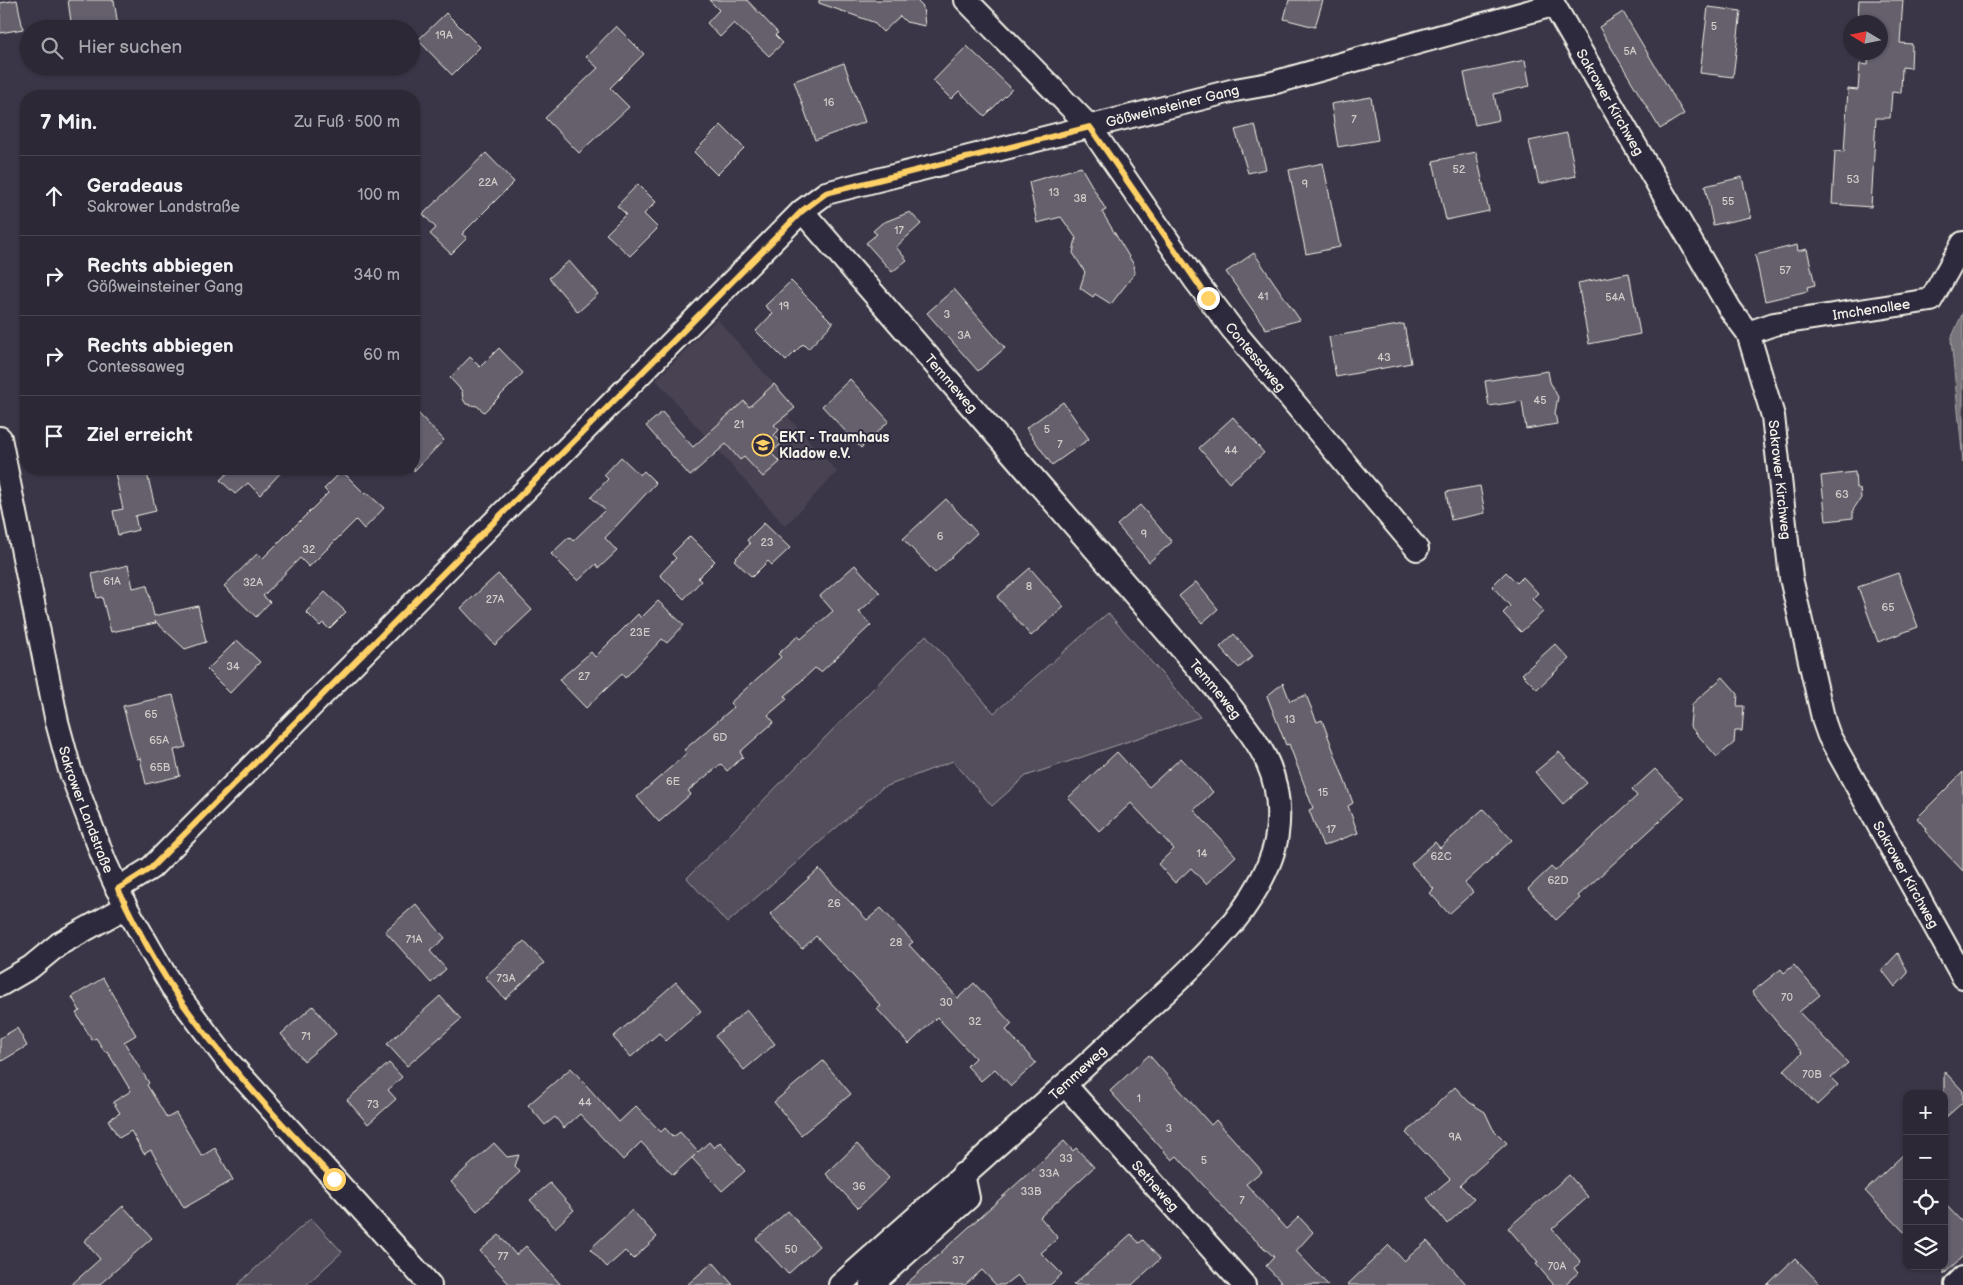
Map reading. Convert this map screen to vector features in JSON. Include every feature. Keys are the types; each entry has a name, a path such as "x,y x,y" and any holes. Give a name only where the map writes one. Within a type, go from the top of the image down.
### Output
{"street":[{"name":"Contessaweg","path":"966,0 1090,127 1195,280 1233,330 1417,549"},
{"name":"Gößweinsteiner Gang","path":"0,985 31,967 122,898 802,211 826,193 1234,90 1269,84 1552,3"},
{"name":"Sakrower Kirchweg","path":"1552,3 1730,309 1748,333 1773,416 1791,578 1824,722 1829,736 1963,977"},
{"name":"Temmeweg","path":"802,211 1219,692 1251,734 1269,763 1276,781 1278,810 1277,836 1265,871 1251,898 1226,931 1192,967 1066,1086 963,1174 840,1285"},
{"name":"Imchenallee","path":"1748,333 1774,324 1931,300 1963,243"},
{"name":"Sakrower Landstraße","path":"0,438 57,722 68,762 101,853 122,898 172,987 226,1059 430,1285"},
{"name":"Setheweg","path":"1066,1086 1244,1285"},
{"path":"871,1285 968,1198 963,1174"},
{"path":"1956,1285 1963,1278"}],"shaded area":[{"path":"1963,312 1963,462 1951,339"},
{"name":"EKT - Traumhaus Kladow e.V.","path":"717,319 795,408 788,417 837,472 785,526 656,380"},
{"path":"1108,613 1200,717 1026,776 992,806 953,761 882,788 727,923 687,878 926,635 994,713"},
{"path":"311,1218 342,1252 306,1285 237,1285"}],"building":[{"path":"17,0 21,20 20,30 0,33 0,3"},
{"path":"68,0 114,0 117,20 71,20"},
{"path":"709,0 747,0 778,33 775,35 783,43 769,56 734,23 720,37 707,23 719,10"},
{"path":"819,0 916,0 923,7 925,26 906,22 900,16 883,32 873,22 819,3"},
{"path":"1289,0 1323,0 1315,27 1284,19"},
{"path":"1859,0 1903,0 1900,43 1912,44 1911,68 1902,67 1901,93 1892,92 1890,118 1876,118 1871,207 1832,204 1835,151 1844,152 1848,89 1858,90 1860,64 1868,65 1868,60 1888,60 1888,15 1858,15"},
{"path":"1708,7 1741,11 1733,77 1700,73"},
{"path":"1623,12 1684,114 1660,129 1599,27"},
{"path":"446,13 480,47 452,75 420,42 420,38"},
{"path":"616,26 644,54 610,88 629,107 579,153 545,118 598,68 586,57"},
{"path":"967,46 1012,89 985,116 959,91 951,99 933,81"},
{"path":"1525,60 1530,86 1494,94 1499,120 1475,125 1464,73"},
{"path":"844,63 865,122 815,140 794,81"},
{"path":"1371,97 1378,140 1338,147 1331,104"},
{"path":"721,125 744,148 717,175 694,152"},
{"path":"1255,125 1266,169 1248,173 1235,130"},
{"path":"1567,133 1576,176 1539,184 1529,141"},
{"path":"1476,152 1489,211 1446,220 1433,161"},
{"path":"486,153 514,182 462,234 467,238 451,254 430,234 436,228 423,214"},
{"path":"1323,163 1340,247 1306,254 1289,170"},
{"path":"1081,167 1106,210 1102,212 1134,265 1135,273 1111,304 1095,294 1093,297 1080,288 1085,272 1073,253 1076,238 1061,217 1037,223 1029,182"},
{"path":"1742,177 1751,217 1713,225 1705,186"},
{"path":"638,184 656,202 644,214 658,228 630,256 606,234 626,214 617,206"},
{"path":"910,212 921,224 896,247 907,260 892,272 866,243 877,234 873,231 882,223"},
{"path":"1797,245 1798,251 1807,249 1815,285 1807,287 1808,291 1765,301 1755,255"},
{"path":"1254,253 1300,320 1266,329 1226,272"},
{"path":"569,261 598,294 578,312 549,278"},
{"path":"1629,273 1640,334 1589,344 1578,283"},
{"path":"791,281 833,323 808,349 803,344 786,361 756,331 773,313 765,306"},
{"path":"954,289 1005,348 978,371 927,313"},
{"path":"1404,324 1411,363 1336,377 1329,337"},
{"path":"499,348 523,373 484,412 477,406 466,404 462,391 450,378 470,357 480,367"},
{"path":"1548,371 1550,382 1558,397 1555,413 1557,424 1526,429 1522,401 1489,406 1485,381"},
{"path":"850,379 889,421 861,448 822,406"},
{"path":"774,384 795,408 774,425 779,430 774,435 782,443 771,453 780,462 763,477 744,457 740,460 726,444 690,476 646,426 662,412 693,447 744,401 749,407"},
{"path":"1063,402 1089,439 1052,465 1026,428"},
{"path":"420,415 444,440 420,465"},
{"path":"1233,417 1264,453 1229,483 1199,448"},
{"path":"621,457 640,475 644,471 656,483 605,538 617,551 599,568 596,564 578,581 551,554 569,537 573,541 605,510 591,497 608,479 604,475"},
{"path":"1855,472 1856,487 1860,489 1861,498 1853,510 1853,518 1826,521 1821,476"},
{"path":"115,475 147,475 156,511 135,516 138,530 118,535 113,511 123,509"},
{"path":"225,475 278,475 260,495 248,483 235,494 220,480"},
{"path":"338,475 346,475 365,494 367,493 384,508 364,529 356,520 309,567 300,558 263,596 270,602 256,617 224,586 258,553 263,558 328,493 324,489"},
{"path":"1480,486 1485,513 1451,520 1446,492"},
{"path":"946,499 977,533 935,573 903,539"},
{"path":"1140,505 1172,542 1149,562 1117,525"},
{"path":"764,523 790,548 772,565 768,561 752,577 734,560 750,544 747,540"},
{"path":"690,536 715,561 698,578 701,581 684,599 660,575 676,558 672,554"},
{"path":"128,565 133,588 147,585 154,616 198,606 206,642 185,649 155,621 156,623 111,632 102,597 97,598 92,574"},
{"path":"855,565 880,593 859,612 871,625 821,672 815,668 785,696 787,699 768,715 774,722 740,752 743,757 727,771 721,764 688,791 691,794 659,822 637,797 687,753 684,750 734,707 730,703 781,657 778,654 798,636 801,639 833,611 820,596"},
{"path":"1030,568 1064,607 1031,636 997,597"},
{"path":"1506,572 1517,583 1523,577 1538,593 1532,599 1544,611 1521,632 1503,613 1510,606 1492,586"},
{"path":"1898,573 1918,627 1878,642 1858,587"},
{"path":"498,574 532,610 495,645 461,608"},
{"path":"1196,582 1218,609 1202,623 1179,596"},
{"path":"325,592 346,612 329,629 323,623 320,626 306,612"},
{"path":"658,601 684,625 667,643 662,639 625,678 622,674 586,708 559,680 591,652 595,657 638,614 641,618"},
{"path":"1234,634 1253,656 1239,668 1220,647"},
{"path":"237,640 260,662 230,693 207,670"},
{"path":"1555,644 1569,659 1537,689 1522,674"},
{"path":"1723,677 1738,694 1737,706 1744,706 1742,731 1735,731 1734,743 1717,757 1690,726 1692,704"},
{"path":"1283,683 1290,701 1306,695 1317,722 1322,720 1353,803 1348,806 1358,833 1323,846 1309,810 1313,808 1289,744 1286,745 1267,696"},
{"path":"173,695 186,747 174,750 180,776 146,784 140,758 137,759 123,706"},
{"path":"1117,752 1149,787 1181,758 1213,792 1194,810 1236,856 1206,884 1191,868 1175,883 1158,864 1174,849 1131,803 1100,832 1068,798"},
{"path":"1559,752 1587,783 1563,804 1535,772"},
{"path":"1655,769 1684,799 1578,896 1580,898 1556,920 1528,889 1551,867 1555,871 1637,796 1632,790"},
{"path":"1963,772 1963,871 1925,831 1926,829 1917,818"},
{"path":"1483,809 1512,840 1465,883 1473,892 1449,914 1430,893 1434,889 1411,864 1435,842 1440,848"},
{"path":"819,869 867,920 881,908 913,942 909,945 958,998 974,983 1012,1024 1006,1030 1036,1063 1011,1086 995,1069 981,1081 967,1066 975,1058 937,1017 909,1044 877,1009 881,1006 816,936 802,949 770,914"},
{"path":"416,904 445,938 430,951 446,969 431,983 385,931"},
{"path":"524,941 544,963 505,999 485,977"},
{"path":"1898,953 1908,973 1895,987 1882,970"},
{"path":"1794,965 1820,995 1799,1012 1848,1063 1831,1078 1838,1085 1817,1105 1784,1070 1802,1053 1752,992 1781,969 1784,973"},
{"path":"103,978 136,1035 124,1042 149,1083 147,1085 167,1118 176,1113 202,1156 215,1148 233,1180 184,1208 151,1150 144,1154 131,1131 119,1138 108,1120 120,1113 113,1102 131,1091 107,1051 105,1052 96,1038 92,1040 76,1013 80,1011 72,997"},
{"path":"676,982 701,1011 666,1041 659,1033 631,1057 613,1037"},
{"path":"440,996 461,1019 407,1066 387,1044"},
{"path":"313,1006 336,1034 304,1061 281,1034"},
{"path":"747,1010 775,1044 744,1070 715,1036"},
{"path":"17,1028 27,1046 0,1062 0,1038"},
{"path":"1149,1055 1211,1125 1216,1120 1262,1171 1246,1184 1286,1229 1299,1217 1313,1232 1296,1251 1328,1285 1284,1285 1266,1266 1274,1257 1239,1225 1177,1156 1172,1160 1110,1091"},
{"path":"823,1061 851,1094 801,1135 774,1102"},
{"path":"389,1063 402,1077 388,1090 396,1099 368,1124 347,1100"},
{"path":"571,1068 619,1122 636,1106 661,1132 665,1128 673,1137 680,1132 698,1152 709,1142 714,1148 720,1142 745,1171 722,1191 692,1158 695,1155 673,1175 641,1142 623,1160 580,1114 564,1128 555,1117 545,1125 528,1105"},
{"path":"1944,1071 1963,1091 1963,1102 1948,1115 1948,1090 1944,1090"},
{"path":"1455,1087 1469,1102 1485,1112 1493,1129 1507,1143 1460,1185 1474,1199 1447,1224 1427,1198 1450,1179 1406,1133"},
{"path":"1064,1141 1073,1151 1076,1148 1094,1167 1040,1217 1058,1238 1041,1253 1062,1274 1050,1285 1026,1285 1017,1275 1004,1285 996,1285 982,1270 965,1285 905,1285"},
{"path":"494,1143 507,1157 519,1155 515,1166 520,1172 477,1211 451,1182"},
{"path":"857,1144 889,1178 858,1208 826,1174"},
{"path":"1903,1155 1903,1231 1865,1191"},
{"path":"1569,1175 1588,1197 1552,1229 1581,1262 1574,1268 1578,1273 1564,1285 1554,1285 1508,1228"},
{"path":"550,1183 574,1210 555,1228 530,1200"},
{"path":"123,1206 152,1238 99,1285 71,1285 100,1259 84,1241"},
{"path":"1948,1207 1963,1223 1963,1256 1944,1274 1944,1270 1948,1270"},
{"path":"632,1210 657,1237 633,1259 625,1251 607,1267 590,1249"},
{"path":"788,1211 819,1246 788,1274 756,1239"},
{"path":"1131,1234 1139,1243 1143,1240 1160,1259 1132,1285 1073,1285"},
{"path":"499,1235 516,1255 526,1246 561,1285 510,1285 480,1251"},
{"path":"1427,1241 1467,1285 1347,1285 1389,1245 1404,1261"},
{"path":"1795,1258 1821,1285 1767,1285"},
{"path":"713,1262 733,1285 687,1285"}],"place":[{"name":"EKT - Traumhaus Kladow e.V.","path":"763,445"}],"route":[{"path":"334,1179 276,1117 226,1059 182,1002 126,907 118,889 151,868 802,211 826,193 1090,127 1142,205 1208,298"}]}
